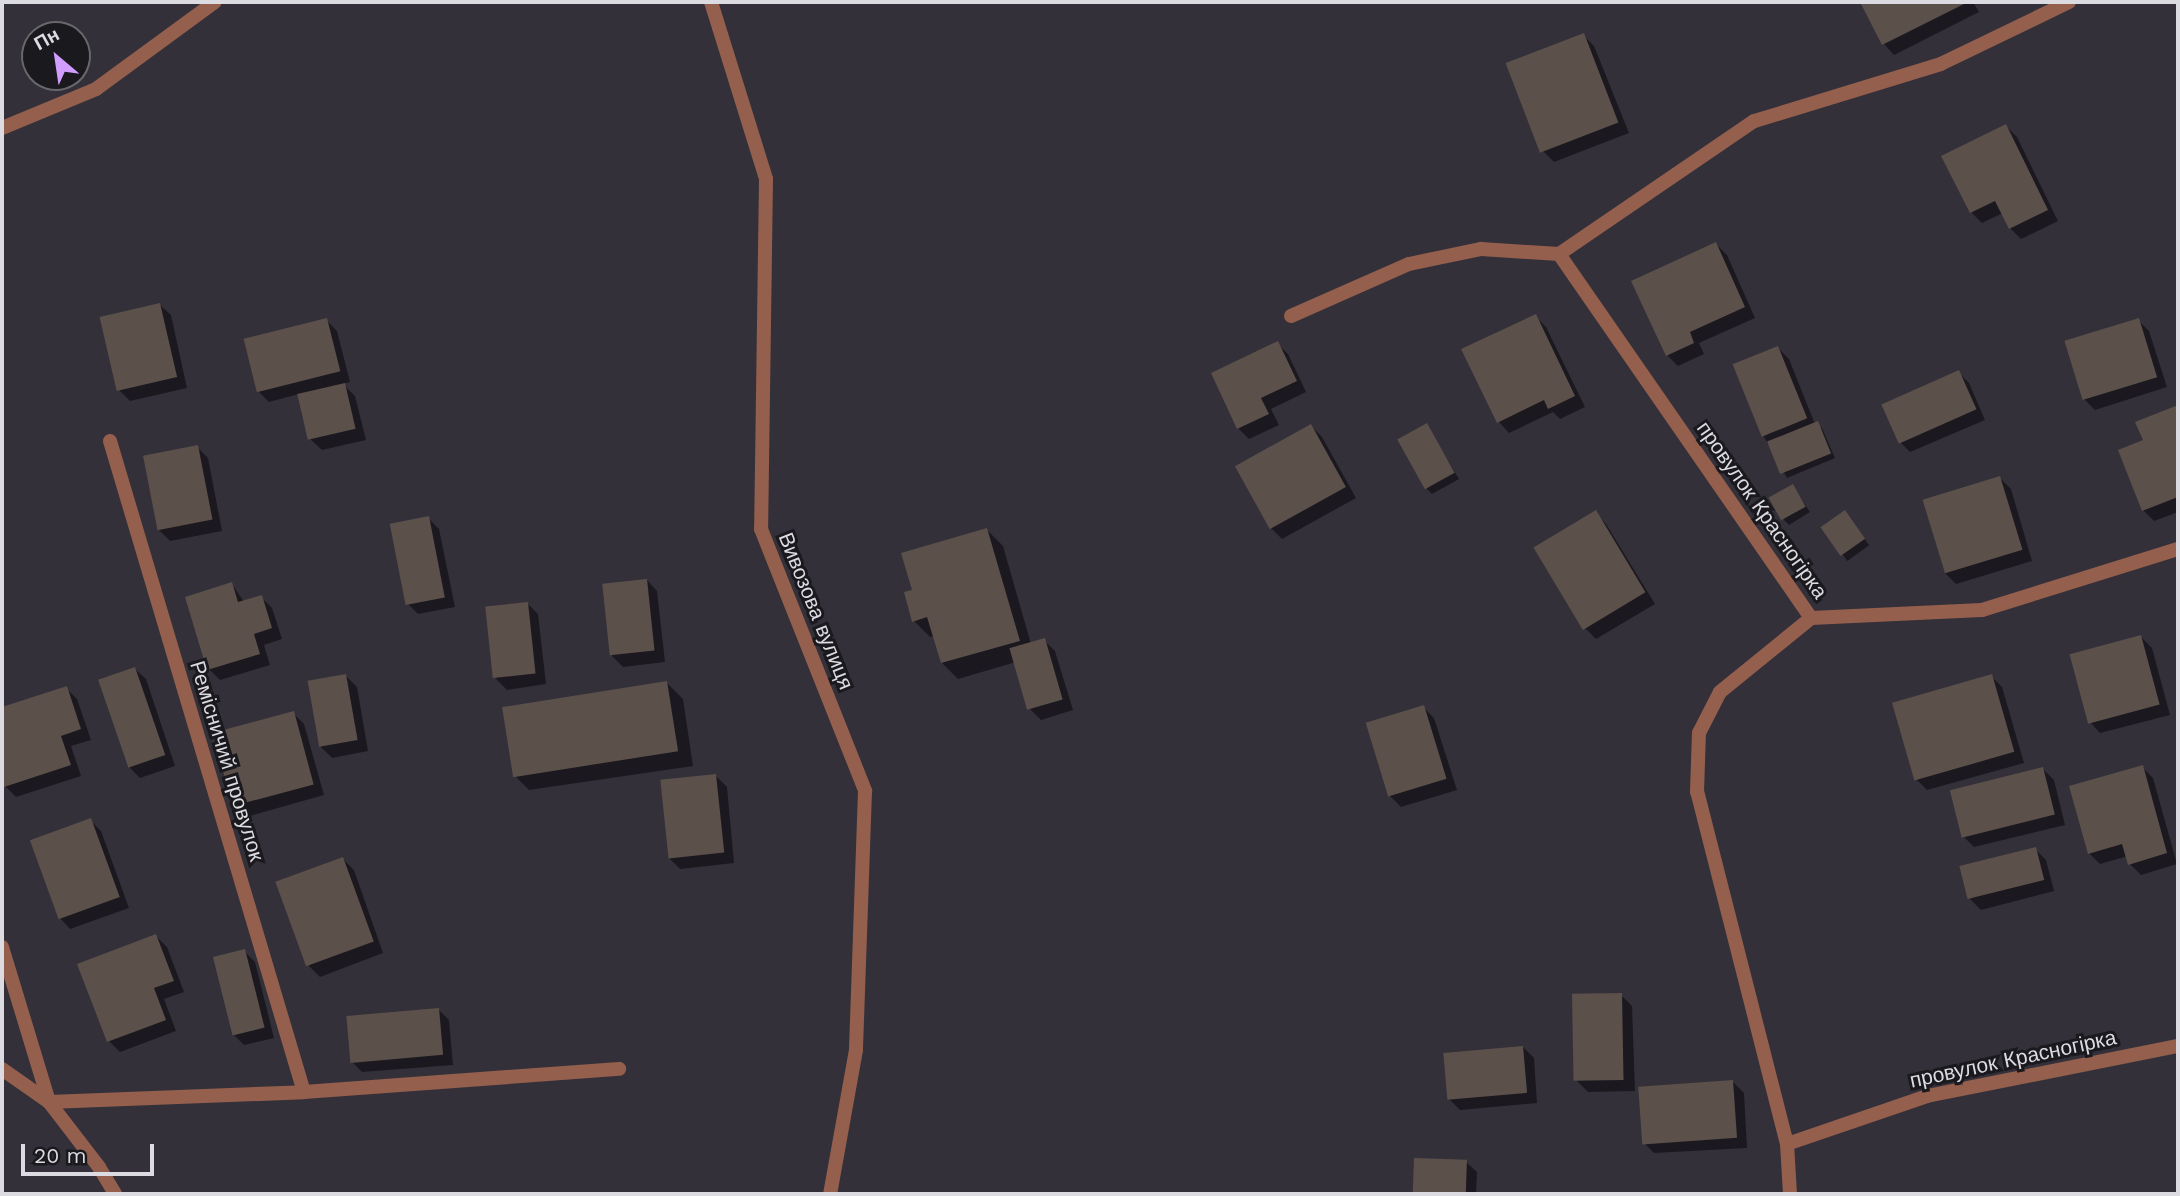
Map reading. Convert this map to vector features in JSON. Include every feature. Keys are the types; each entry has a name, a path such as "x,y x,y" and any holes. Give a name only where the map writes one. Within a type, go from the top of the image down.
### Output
{"street":[{"path":"2,128 96,89 215,2"},
{"name":"Вивозова вулиця","path":"711,2 766,179 761,529 865,791 856,1050 830,1194"},
{"path":"1291,316 1409,264 1481,249 1559,254 1754,121 1941,64 2069,2"},
{"name":"провулок Красногірка","path":"1559,254 1811,618 1982,610 2178,548"},
{"name":"Ремісничий провулок","path":"110,440 304,1093"},
{"path":"1790,1194 1787,1144 1697,792 1699,733 1720,692 1811,618"},
{"path":"2,947 49,1102"},
{"name":"провулок Красногірка","path":"1787,1144 1927,1096 2178,1046"},
{"path":"2,1069 49,1102 99,1167 115,1194"},
{"path":"49,1102 304,1093 619,1069"}],"building":[{"path":"1860,2 1968,2 1882,45"},
{"path":"1584,33 1618,123 1540,153 1506,63"},
{"path":"2006,124 2048,210 2009,229 1995,201 1970,213 1941,156"},
{"path":"1716,242 1745,307 1690,332 1694,343 1666,356 1631,281"},
{"path":"160,303 177,377 117,391 100,317"},
{"path":"1536,314 1575,396 1548,409 1544,400 1497,423 1461,349"},
{"path":"327,318 340,371 257,392 244,339"},
{"path":"2139,318 2157,377 2083,400 2064,341"},
{"path":"1278,341 1297,381 1261,398 1269,414 1237,429 1211,373"},
{"path":"1778,346 1807,418 1762,437 1733,364"},
{"path":"1959,370 1976,409 1899,444 1881,405"},
{"path":"345,383 356,429 308,440 297,394"},
{"path":"2178,405 2178,497 2142,511 2118,450 2143,440 2135,422"},
{"path":"1818,421 1831,453 1780,474 1767,442"},
{"path":"1427,423 1455,473 1425,489 1397,439"},
{"path":"1311,424 1346,487 1270,529 1235,466"},
{"path":"198,445 213,520 158,530 143,456"},
{"path":"2000,476 2023,550 1945,573 1923,500"},
{"path":"1793,484 1806,507 1781,520 1769,498"},
{"path":"1596,510 1645,592 1583,630 1533,548"},
{"path":"1845,510 1865,539 1841,556 1820,527"},
{"path":"429,516 445,597 406,605 390,524"},
{"path":"987,528 1020,641 941,663 927,617 912,622 904,592 912,590 901,553"},
{"path":"647,579 655,651 610,655 602,584"},
{"path":"232,582 238,602 262,595 272,628 254,634 260,654 207,670 185,597"},
{"path":"528,602 536,674 493,678 485,606"},
{"path":"2141,635 2160,705 2088,724 2070,654"},
{"path":"1045,638 1063,700 1027,710 1009,648"},
{"path":"135,667 165,755 128,768 98,680"},
{"path":"346,674 358,740 319,747 308,681"},
{"path":"1992,674 2014,752 1914,781 1892,703"},
{"path":"667,681 678,751 513,777 502,707"},
{"path":"67,686 81,729 61,736 71,765 4,787 2,707"},
{"path":"1424,705 1447,779 1388,796 1366,723"},
{"path":"294,711 314,784 233,806 213,733"},
{"path":"2143,765 2167,853 2128,865 2122,844 2088,854 2069,786"},
{"path":"2043,767 2055,815 1962,838 1950,790"},
{"path":"716,774 724,853 669,858 660,780"},
{"path":"91,818 120,897 59,919 30,840"},
{"path":"2036,847 2044,880 1968,899 1959,866"},
{"path":"343,857 374,942 306,966 275,882"},
{"path":"156,934 174,981 154,988 166,1020 107,1042 77,964"},
{"path":"245,949 265,1028 233,1036 213,957"},
{"path":"1622,993 1624,1080 1574,1081 1572,994"},
{"path":"439,1008 443,1055 350,1063 346,1016"},
{"path":"1523,1046 1527,1093 1447,1100 1443,1053"},
{"path":"1733,1080 1737,1138 1642,1144 1638,1087"},
{"path":"1414,1158 1467,1160 1466,1194 1413,1194"}]}
